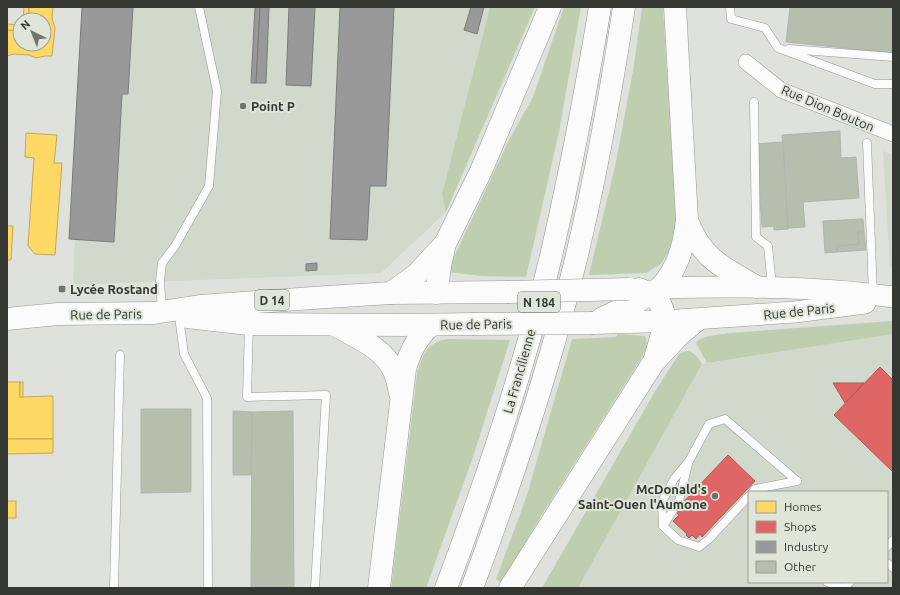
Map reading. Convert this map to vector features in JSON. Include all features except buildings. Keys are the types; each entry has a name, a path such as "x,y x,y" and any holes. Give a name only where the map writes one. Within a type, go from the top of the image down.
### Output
{"main road":[{"path":"438,323 436,293 445,244 481,171 550,7"},
{"name":"La Francilienne","path":"446,588 489,468 532,328 566,188 581,117 600,7"},
{"name":"La Francilienne","path":"472,588 491,539 534,410 576,260 596,168 613,78 624,7"},
{"path":"637,299 670,276 676,267 683,246 687,220 675,7"},
{"path":"687,220 694,237 710,258 728,271 764,287"},
{"path":"391,293 416,275 445,244"},
{"name":"Rue de Paris","path":"165,313 200,306 264,300 391,293 436,293 479,297 507,292 637,299 764,287 886,297"},
{"path":"379,588 405,369 410,352 420,335 456,310 479,297"},
{"name":"Rue de Paris","path":"637,299 664,322 795,312 886,297"},
{"name":"Rue de Paris","path":"7,319 58,314 165,313 249,324 335,325 438,323 593,323 637,299"},
{"path":"637,299 657,300 663,308 664,322 662,334 653,363"},
{"name":"Rue de Paris","path":"7,309 58,314"},
{"path":"510,588 653,363 680,334 697,320"},
{"path":"335,325 379,351 387,359 396,377 401,400"}],"street":[{"name":"Rue Dion Bouton","path":"746,62 781,90 893,134"}],"lane":[{"path":"199,7 217,91 209,186 175,246 162,263 160,281 165,313 207,398 208,588"},
{"path":"730,7 731,19 765,28 778,48 875,84 893,84"},
{"path":"778,48 893,57"},
{"path":"754,102 756,237 768,246 764,287"},
{"path":"867,143 886,297"},
{"path":"249,324 247,397 326,395 315,588"},
{"path":"114,588 120,355"},
{"path":"748,497 709,539 699,547 678,540 664,526 662,502 709,424 725,419 797,481 755,489 754,491"},
{"path":"664,526 679,501 688,461"},
{"path":"830,583 843,588 849,583"}],"shaded area":[{"path":"84,7 490,7 442,194 446,212 381,273 73,285"},
{"path":"883,151 893,155 893,267 890,267"},
{"path":"893,334 893,588 578,588 702,364"}],"green space":[{"path":"490,7 535,7 446,212 442,194"},
{"path":"564,7 581,7 559,132 526,277 482,276 447,272 509,140 533,97"},
{"path":"642,7 663,7 676,220 674,238 669,251 661,264 646,273 589,275 616,162 634,65"},
{"path":"893,321 893,334 707,363 696,343 702,338 729,333"},
{"path":"618,334 645,336 647,345 644,353 543,513 501,583 496,579 526,498 572,339 616,337"},
{"path":"447,339 510,340 474,454 426,588 391,588 417,374 423,355 429,347"},
{"path":"686,351 694,354 702,364 578,588 542,588 654,393 679,354"}],"place":[{"name":"Point P","path":"243,106"},
{"name":"Lycée Rostand","path":"62,289"},
{"name":"McDonald's Saint-Ouen l'Aumone","path":"715,496"}]}
